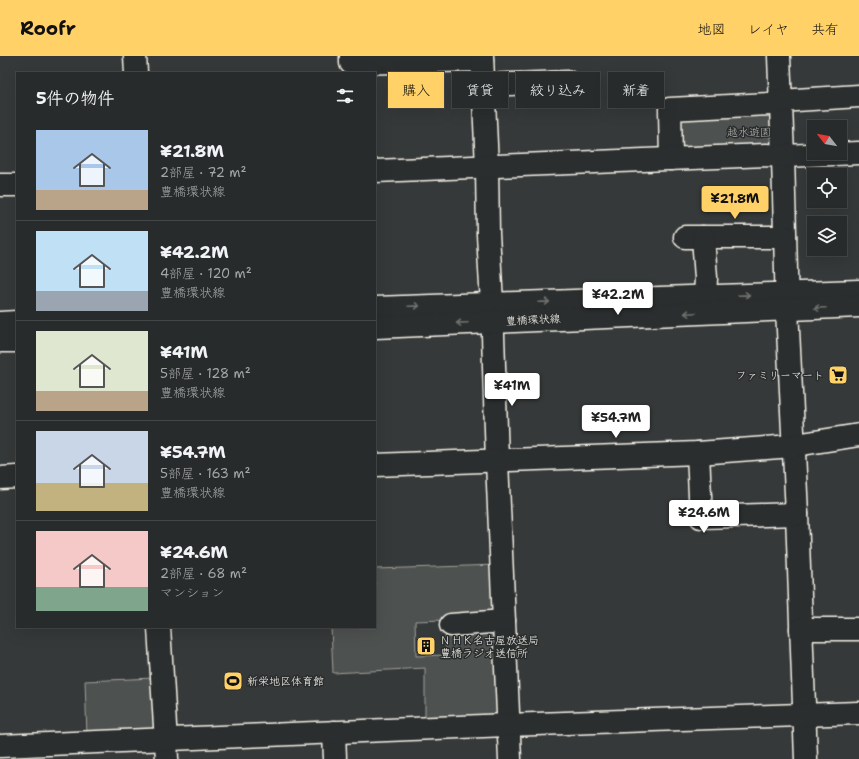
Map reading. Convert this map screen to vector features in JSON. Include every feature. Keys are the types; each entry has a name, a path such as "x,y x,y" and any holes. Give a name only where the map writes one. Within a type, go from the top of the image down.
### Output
{"street":[{"path":"136,56 136,72"},
{"path":"351,56 351,63 482,58 483,72"},
{"path":"779,56 787,302 806,759"},
{"path":"671,159 670,109 770,104 780,101 859,96"},
{"path":"484,108 510,759"},
{"path":"376,171 766,155 783,156 859,153"},
{"path":"0,185 16,185"},
{"path":"705,282 694,237 785,237"},
{"name":"豊橋環状線","path":"376,327 492,313 705,282 787,302 859,291"},
{"name":"豊橋環状線","path":"376,308 492,313 787,302 859,306"},
{"path":"0,323 16,322"},
{"path":"0,342 16,341"},
{"path":"376,465 698,453 793,446 859,435"},
{"path":"698,453 701,517 797,514"},
{"path":"0,478 16,477"},
{"path":"451,624 504,621"},
{"path":"159,628 166,749"},
{"path":"801,629 859,628"},
{"path":"0,746 166,749 334,732 859,713"},
{"path":"334,732 334,759"}],"green space":[{"name":"越水遊園","path":"679,114 777,115 776,145 682,155"},
{"path":"497,565 503,715 425,722 425,668 333,673 331,628 376,628 376,569","holes":["445,620 446,655 416,656 415,621"]},
{"path":"154,678 156,731 87,735 85,681"}],"place":[{"name":"ファミリーマート","path":"838,375"},
{"name":"ＮＨＫ名古屋放送局 豊橋ラジオ送信所","path":"426,646"},
{"name":"新栄地区体育館","path":"233,681"}]}
